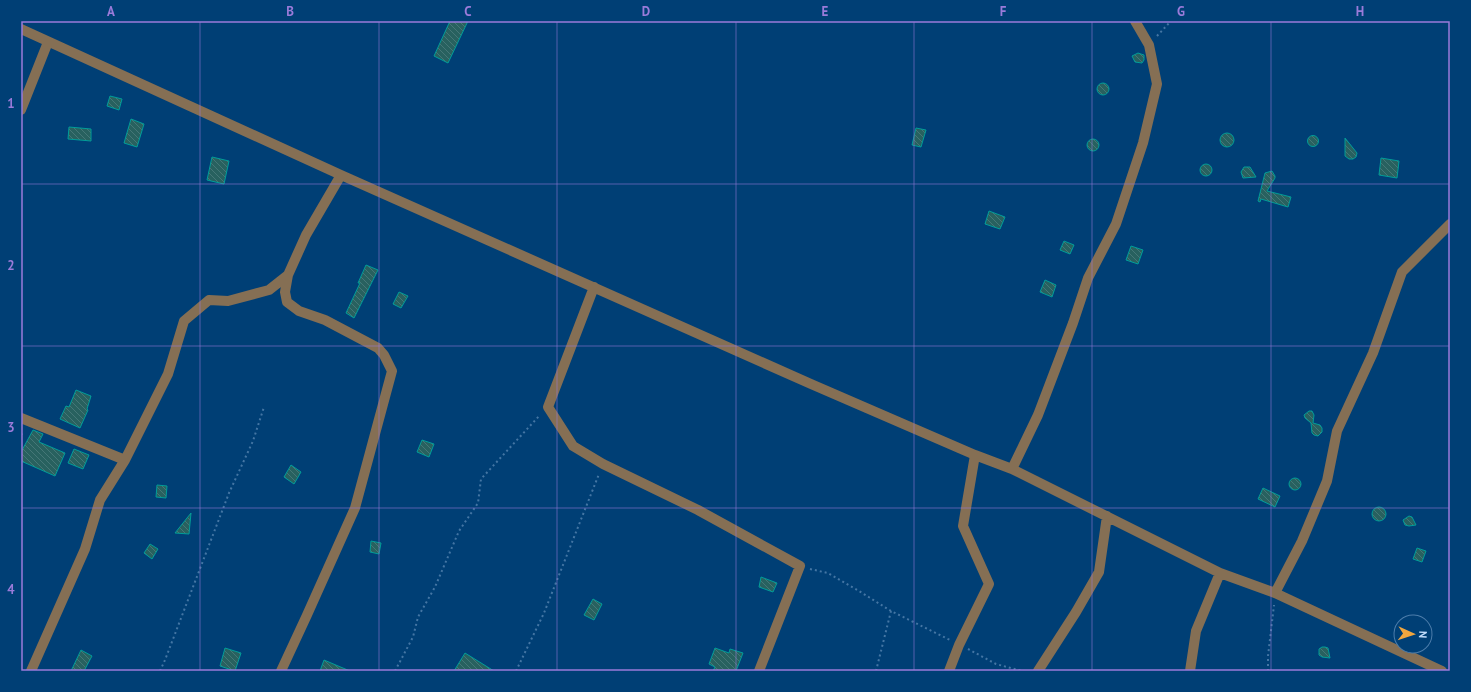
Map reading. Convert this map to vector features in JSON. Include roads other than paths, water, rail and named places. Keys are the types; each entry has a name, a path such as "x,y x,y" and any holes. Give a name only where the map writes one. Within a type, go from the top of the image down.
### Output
{"street":[{"path":"1012,469 1038,415 1073,323 1088,278 1116,224 1143,143 1158,84 1149,45 1135,21"},
{"path":"21,30 340,175 975,455 1012,469 1220,573 1275,593 1442,671"},
{"path":"21,110 48,42"},
{"path":"281,671 355,508 392,371 384,355 378,348 325,320 299,311 287,302 285,292 288,275 306,235 340,175"},
{"path":"1275,593 1302,541 1327,481 1338,431 1373,353 1402,272 1450,224"},
{"path":"31,671 85,549 100,500 124,460 168,374 184,321 209,300 228,301 269,290 288,275"},
{"path":"594,287 548,406 573,446 603,464 698,510 800,566 759,671"},
{"path":"21,418 124,460"},
{"path":"949,671 959,645 989,584 963,526 975,455"},
{"path":"1038,671 1076,612 1099,572 1107,516"},
{"path":"1190,671 1196,631 1220,573"}]}
